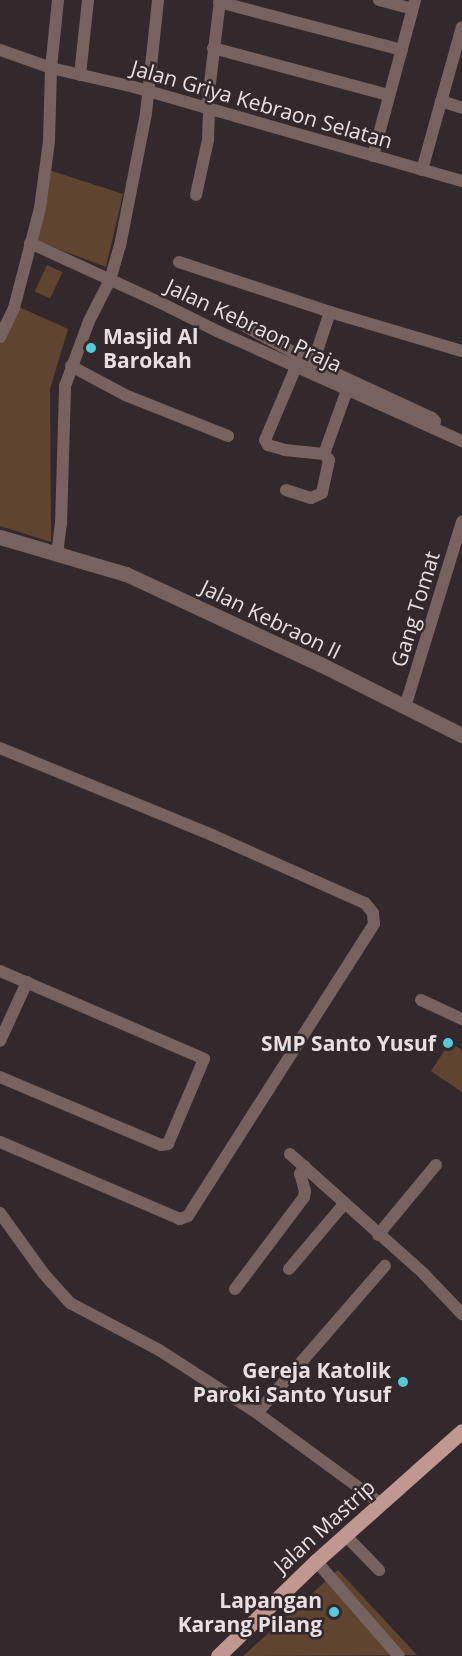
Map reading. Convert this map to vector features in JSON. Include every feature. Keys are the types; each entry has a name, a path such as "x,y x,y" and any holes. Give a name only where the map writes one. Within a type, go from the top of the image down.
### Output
{"main road":[{"name":"Jalan Mastrip","path":"218,1656 316,1561 462,1431"}],"street":[{"path":"0,337 14,308 40,208 46,169 51,68 58,0"},
{"path":"80,75 88,0"},
{"path":"57,555 61,524 65,386 89,321 110,280 123,233 138,160 158,0"},
{"path":"373,156 414,4 379,0"},
{"path":"196,195 208,140 213,48 220,1 402,50"},
{"path":"422,170 462,27"},
{"path":"213,48 389,95"},
{"name":"Jalan Griya Kebraon Selatan","path":"0,50 51,68 147,90 462,181"},
{"path":"441,101 462,108"},
{"name":"Jalan Kebraon Praja","path":"30,243 296,367 462,441"},
{"path":"179,262 330,312 462,351"},
{"path":"313,363 330,312"},
{"path":"228,317 313,363 432,418 435,421 434,428"},
{"path":"71,366 125,395 228,436"},
{"path":"286,490 311,498 319,495 329,460 324,454 285,450 268,445 265,440 296,367"},
{"path":"324,454 347,390"},
{"name":"Gang Tomat","path":"405,707 460,536 462,522"},
{"name":"Jalan Kebraon II","path":"0,537 136,579 289,649 462,735"},
{"path":"0,748 212,835 365,903 373,913 374,924 188,1216 180,1218 0,1142"},
{"path":"0,971 204,1059 172,1140 168,1144 161,1145 0,1077"},
{"path":"0,1041 27,982"},
{"path":"422,1000 462,1019"},
{"path":"290,1154 423,1273 462,1314"},
{"path":"378,1235 436,1165"},
{"path":"235,1288 304,1197 305,1191 300,1174 305,1167"},
{"path":"289,1269 344,1204"},
{"path":"0,1213 44,1274 70,1303 159,1350 257,1413 380,1503"},
{"path":"257,1413 385,1266"},
{"path":"345,1535 379,1570"},
{"path":"316,1561 399,1656"}],"shaded area":[{"path":"46,169 123,194 106,267 32,239"},
{"path":"47,265 62,272 50,298 35,291"},
{"path":"15,305 68,329 50,389 51,542 0,526 0,338"},
{"path":"450,1042 462,1050 462,1092 431,1071"},
{"name":"Lapangan Karang Pilang","path":"338,1570 417,1655 243,1656"}],"place":[{"name":"Masjid Al Barokah","path":"91,348"},
{"name":"SMP Santo Yusuf","path":"448,1043"},
{"name":"Gereja Katolik Paroki Santo Yusuf","path":"403,1382"},
{"name":"Lapangan Karang Pilang","path":"334,1612"}]}
